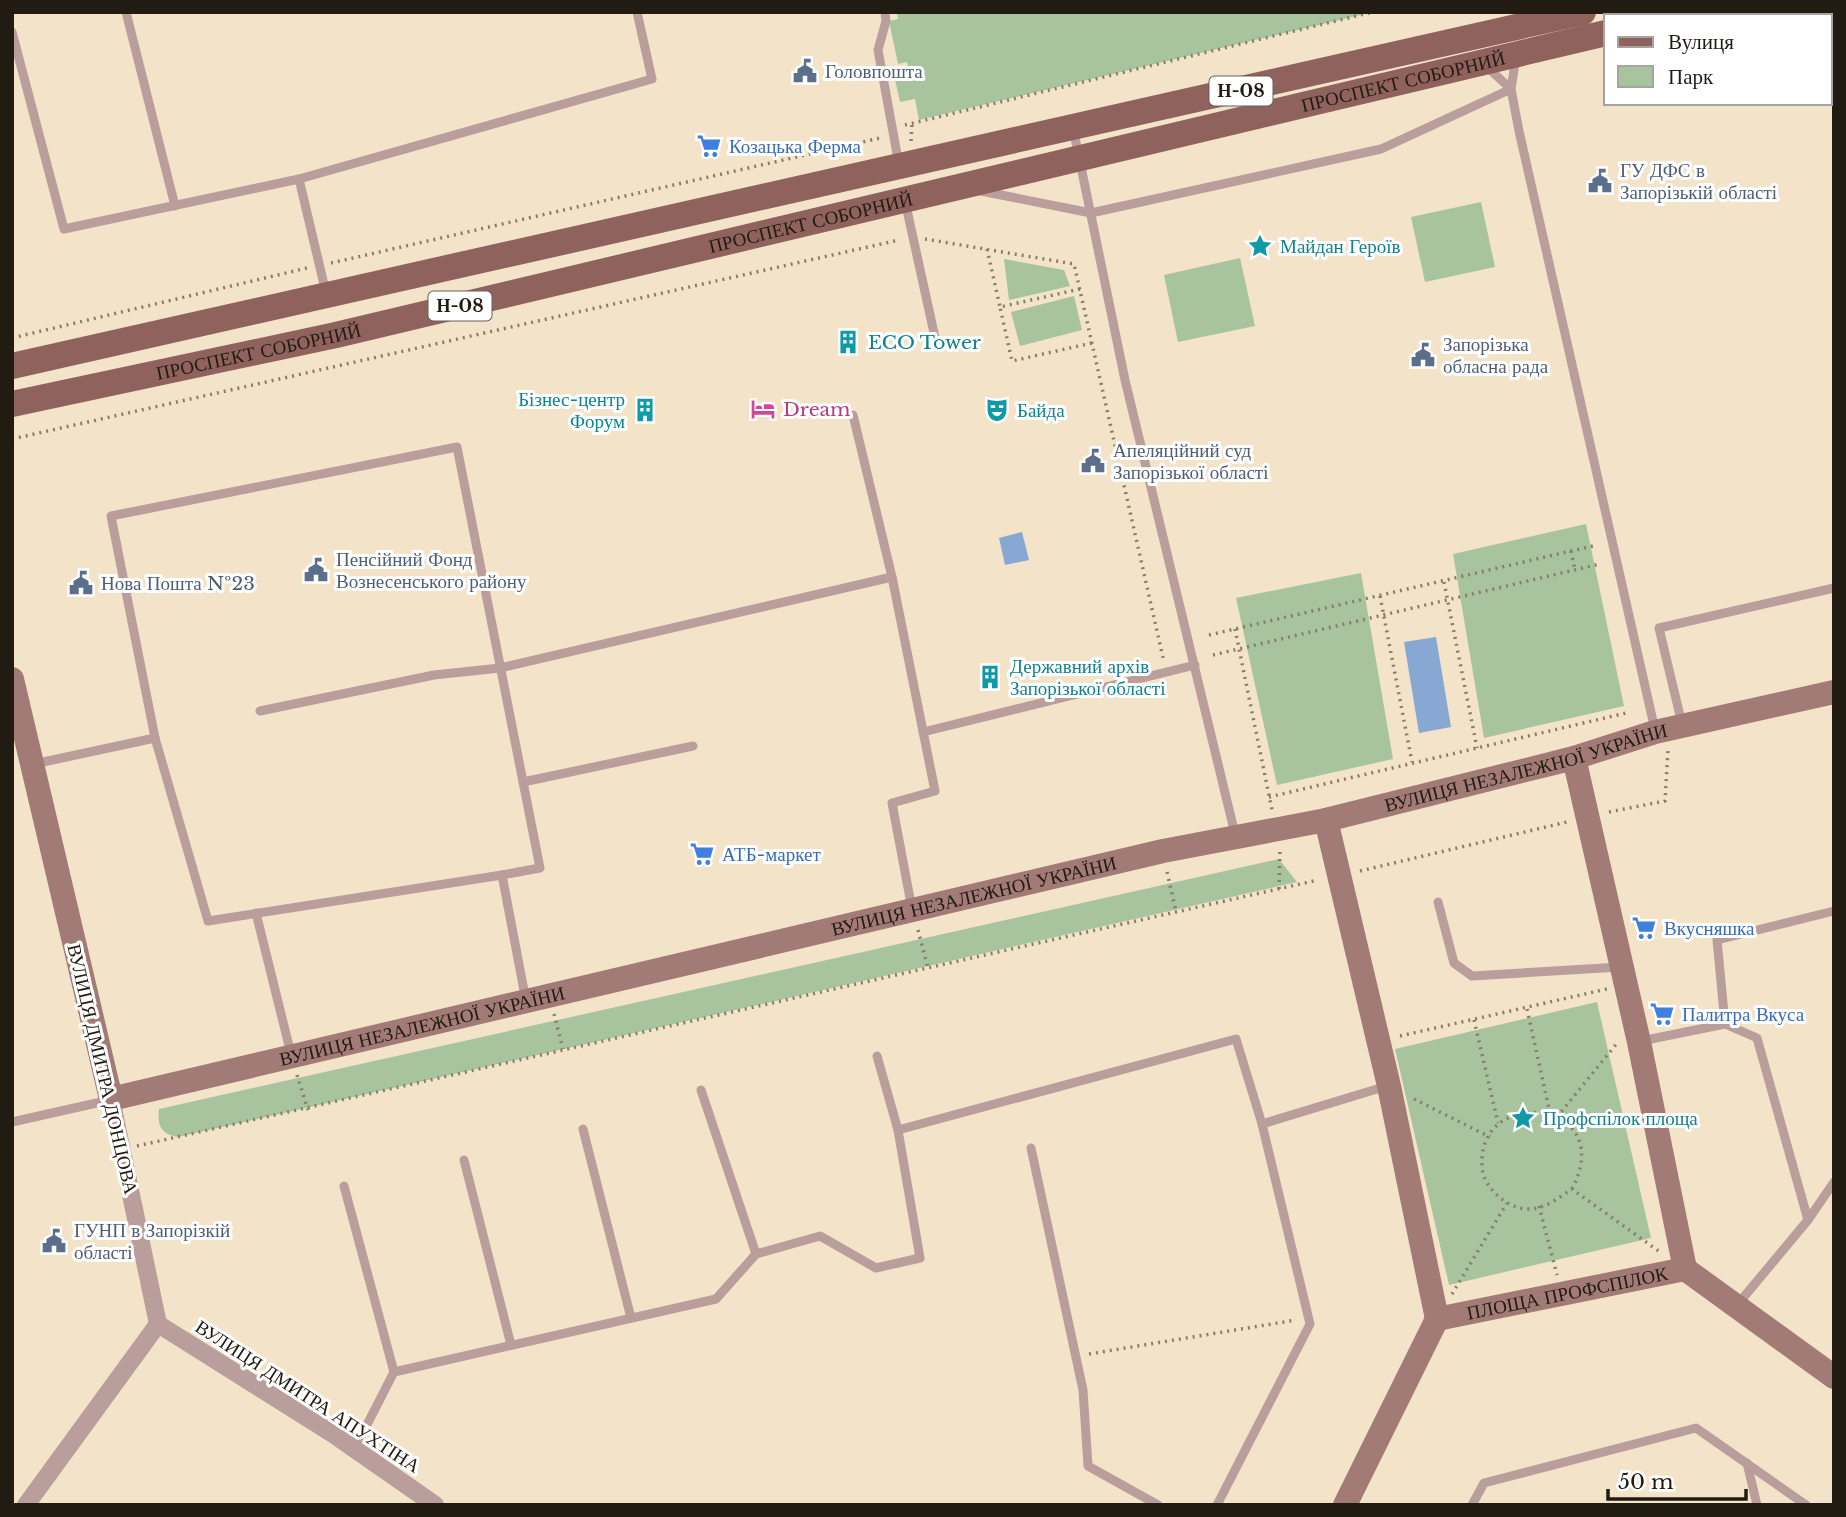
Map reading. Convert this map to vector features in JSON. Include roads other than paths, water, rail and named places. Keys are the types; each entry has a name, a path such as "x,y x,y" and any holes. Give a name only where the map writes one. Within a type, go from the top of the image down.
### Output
{"main road":[{"name":"ПРОСПЕКТ СОБОРНИЙ","path":"12,366 1583,12"},
{"name":"ПРОСПЕКТ СОБОРНИЙ","path":"12,404 336,335 956,185 1079,159 1604,33"},
{"path":"1433,47 1469,54 1484,63"},
{"path":"894,167 905,199"}],"street":[{"name":"ВУЛИЦЯ ДМИТРА ДОНЦОВА","path":"12,680 123,1149 158,1324"},
{"name":"ВУЛИЦЯ НЕЗАЛЕЖНОЇ УКРАЇНИ","path":"111,1100 1163,851 1326,820 1574,758 1655,732 1834,692"},
{"name":"ПЛОЩА ПРОФСПІЛОК","path":"1437,1320 1685,1269 1637,1031 1574,758"},
{"path":"1326,820 1389,1086 1437,1320 1345,1505"},
{"path":"1685,1269 1834,1377"},
{"path":"26,1505 158,1324"},
{"name":"ВУЛИЦЯ ДМИТРА АПУХТІНА","path":"158,1324 355,1448 435,1505"}],"lane":[{"path":"125,12 175,206"},
{"path":"12,32 65,229 299,179 652,79 637,12"},
{"path":"885,12 886,21 878,50 893,131 894,167"},
{"path":"1516,53 1511,89 1655,732"},
{"path":"1484,63 1511,89"},
{"path":"956,185 1091,213 1381,149 1511,89"},
{"path":"1073,125 1125,380 1236,836"},
{"path":"299,179 327,297"},
{"path":"905,199 936,342"},
{"path":"853,415 892,577 935,791 892,803 912,910"},
{"path":"457,447 540,868 208,920 155,738 111,516 457,447"},
{"path":"260,711 434,675 500,668 892,577"},
{"path":"1682,726 1659,628 1834,588"},
{"path":"923,732 1195,665"},
{"path":"32,764 155,738"},
{"path":"523,782 693,746"},
{"path":"502,875 538,998"},
{"path":"1438,902 1454,963 1472,976 1624,976"},
{"path":"1725,1024 1717,940 1834,911"},
{"path":"256,913 292,1058"},
{"path":"1637,1031 1725,1024 1757,1038 1808,1220"},
{"path":"898,1130 1236,1039 1262,1124 1310,1324 1217,1505"},
{"path":"394,1371 716,1299 756,1254 820,1236 876,1268 920,1258 898,1130 877,1056"},
{"path":"1262,1124 1389,1086"},
{"path":"701,1090 756,1254"},
{"path":"12,1122 111,1100"},
{"path":"583,1129 631,1318"},
{"path":"1031,1149 1083,1390 1088,1466 1158,1505"},
{"path":"464,1160 511,1345"},
{"path":"1737,1305 1808,1220 1834,1182"},
{"path":"344,1186 394,1371 355,1448"},
{"path":"1472,1505 1483,1483 1696,1428 1806,1505"},
{"path":"1747,1463 1757,1505"}],"water":[{"path":"1022,532 1029,560 1005,565 999,538"},
{"path":"1436,637 1451,727 1419,733 1404,642"}],"place":[{"name":"Головпошта","path":"805,71"},
{"name":"Козацька Ферма","path":"709,146"},
{"name":"ГУ ДФС в Запорізькій області","path":"1600,181"},
{"name":"Майдан Героїв","path":"1260,246"},
{"name":"ECO Tower","path":"848,342"},
{"name":"Запорізька обласна рада","path":"1423,355"},
{"name":"Dream","path":"763,409"},
{"name":"Бізнес-центр Форум","path":"645,410"},
{"name":"Байда","path":"997,410"},
{"name":"Апеляційний суд Запорізької області","path":"1093,461"},
{"name":"Пенсійний Фонд Вознесенського району","path":"316,570"},
{"name":"Нова Пошта №23","path":"81,583"},
{"name":"Державний архів Запорізької області","path":"990,677"},
{"name":"АТБ-маркет","path":"702,854"},
{"name":"Вкусняшка","path":"1644,928"},
{"name":"Палитра Вкуса","path":"1662,1014"},
{"name":"Профспілок площа","path":"1523,1118"},
{"name":"ГУНП в Запорізкій області","path":"54,1241"}]}
